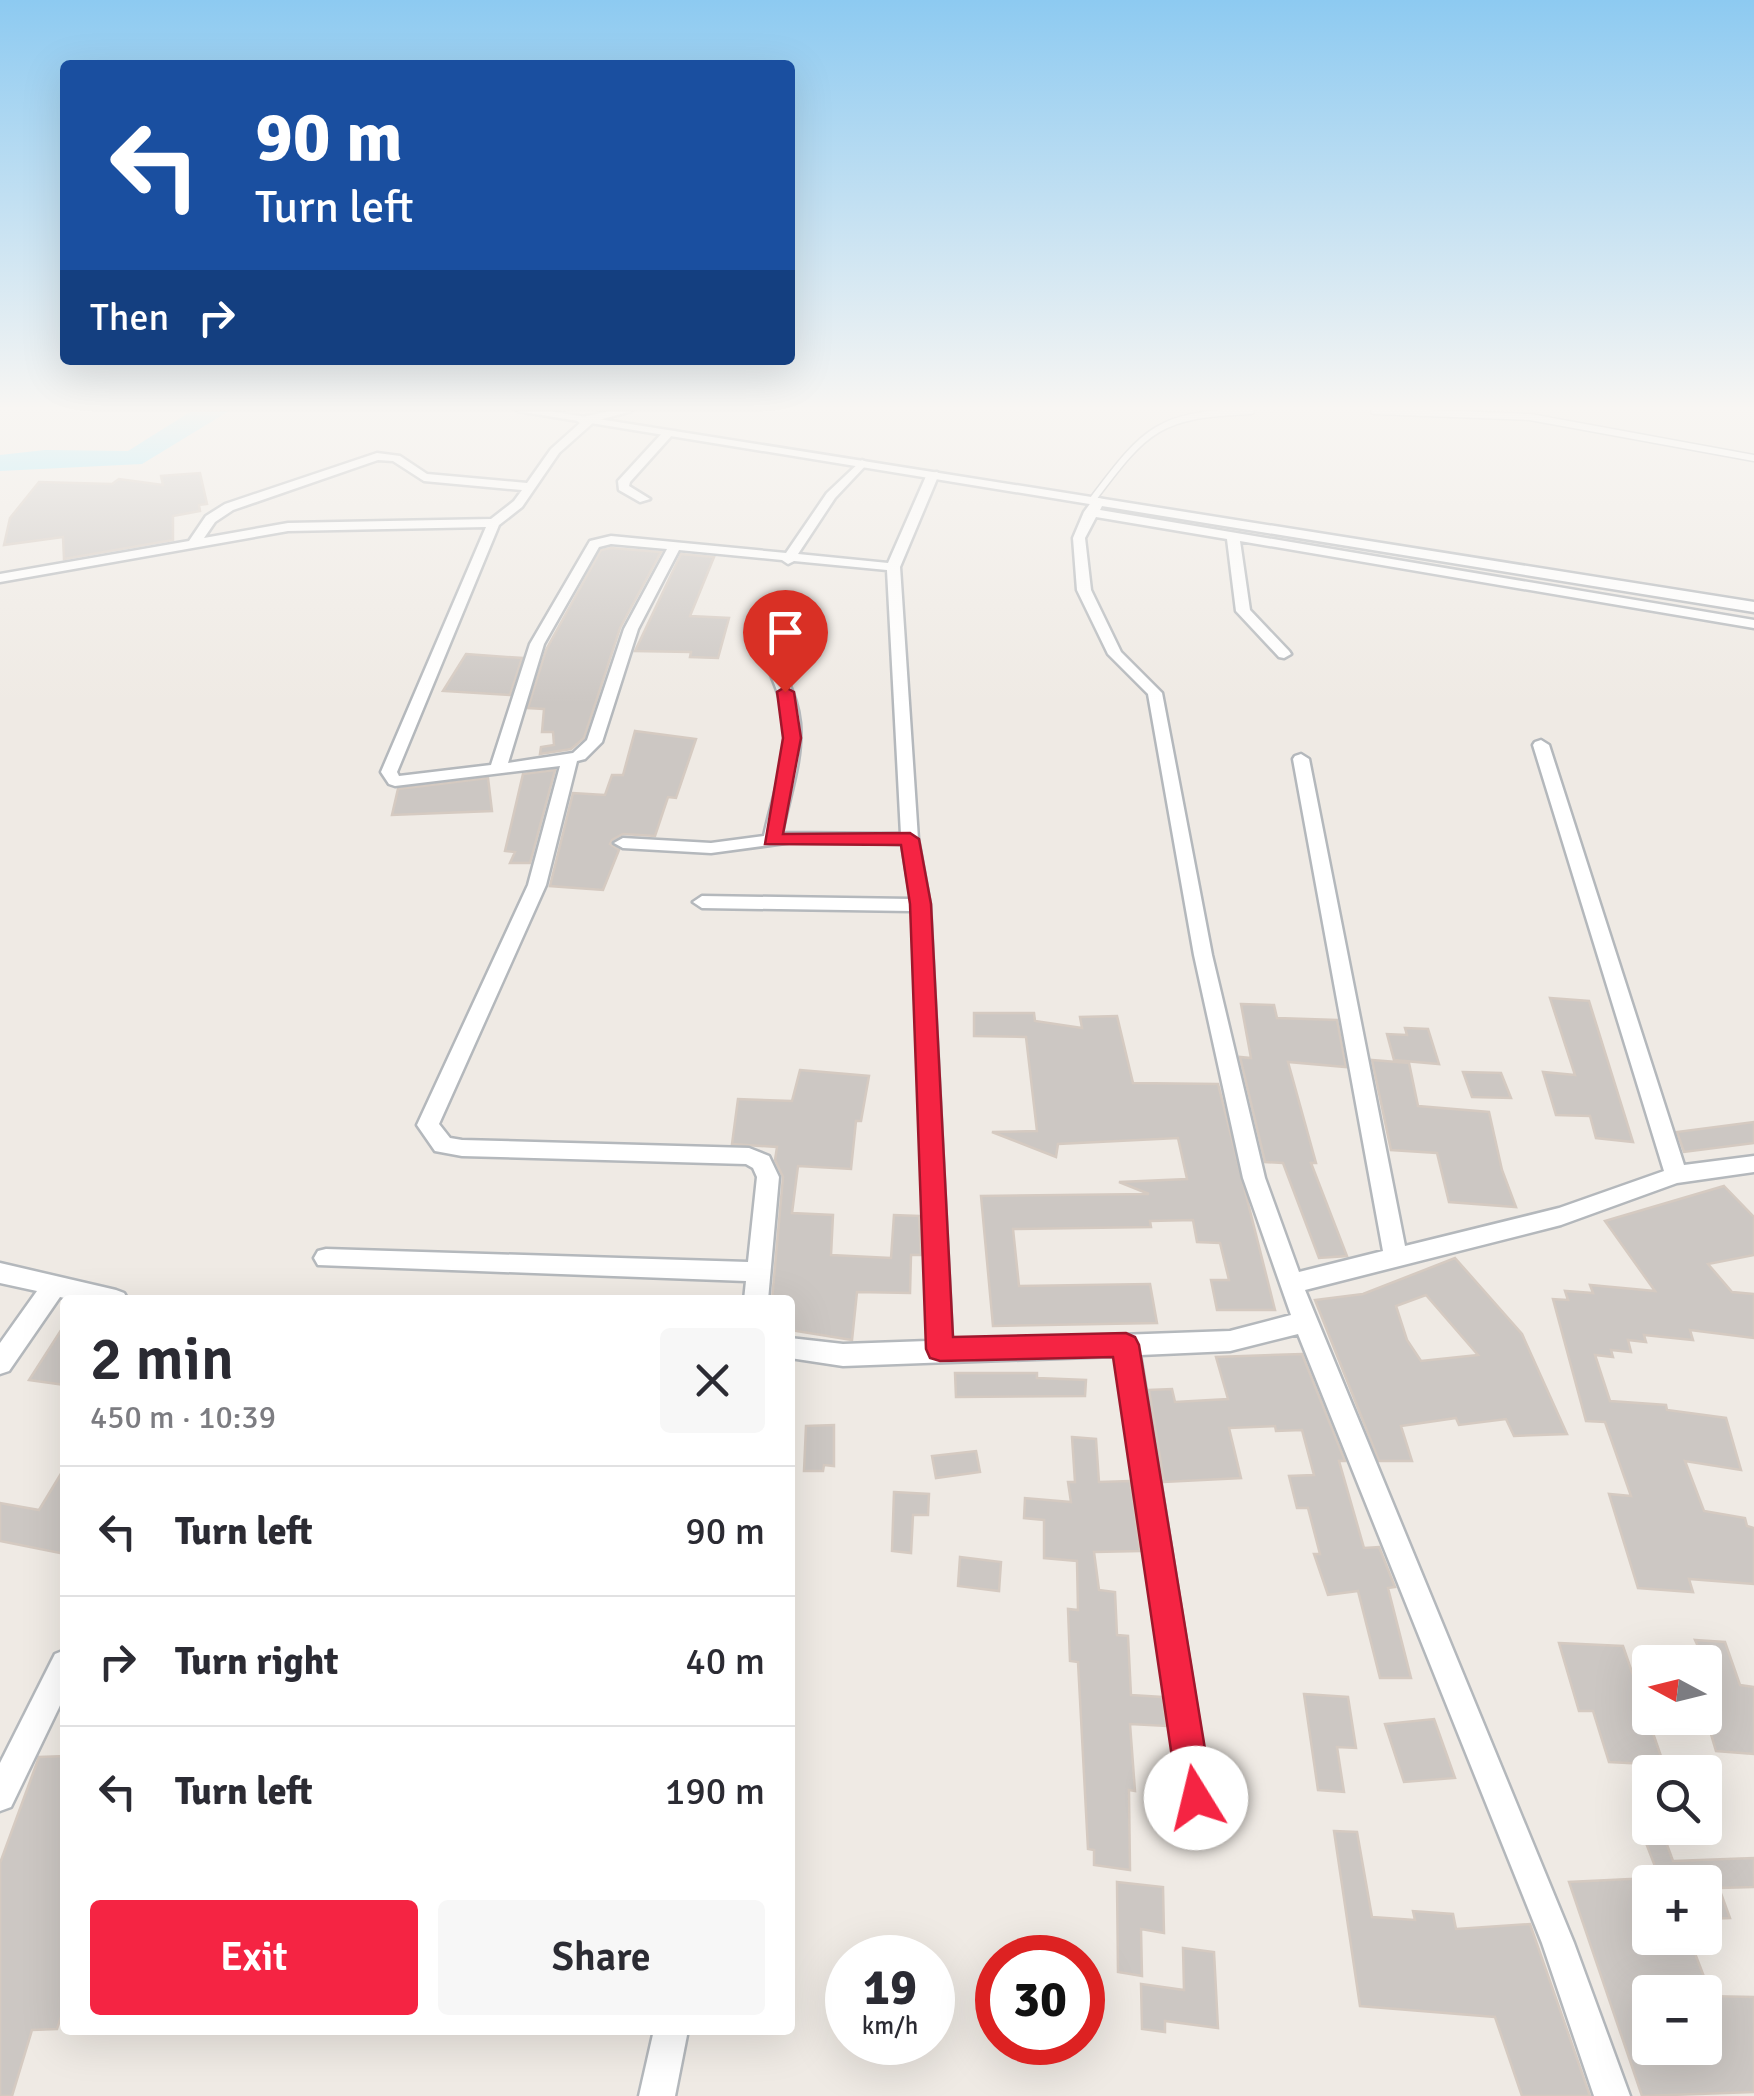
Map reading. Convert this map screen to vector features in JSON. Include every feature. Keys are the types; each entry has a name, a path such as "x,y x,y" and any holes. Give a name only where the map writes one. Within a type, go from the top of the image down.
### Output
{"street":[{"path":"194,543 210,520 225,509"},
{"path":"508,509 494,523 389,772 390,778 404,783 570,759 584,753 594,742 631,629 673,550"},
{"path":"788,560 822,509"},
{"path":"918,509 893,567 910,839 920,904 940,1349"},
{"path":"1092,509 1079,538 1084,590 1114,654 1155,692 1227,1071 1254,1178 1305,1322 1493,1778 1612,2096"},
{"path":"1114,509 1233,537 1754,624"},
{"path":"1125,509 1754,606"},
{"path":"0,578 288,527 494,523"},
{"path":"1233,537 1242,611 1284,654"},
{"path":"498,768 538,644 591,547 611,540 673,550 893,567"},
{"path":"772,840 792,738 785,692 768,655 774,623"},
{"path":"1541,744 1676,1176"},
{"path":"570,759 550,846 525,916 428,1126 443,1144 462,1148 749,1156 761,1162 768,1177 757,1295"},
{"path":"1300,759 1396,1258"},
{"path":"623,843 711,848 772,840 910,839"},
{"path":"702,902 920,904"},
{"path":"1291,1284 1562,1216 1676,1176 1754,1164"},
{"path":"326,1258 761,1272"},
{"path":"0,1274 94,1295"},
{"path":"0,1363 55,1286"},
{"path":"795,1349 842,1355 1230,1341 1305,1322"},
{"path":"1126,1345 1196,1798"},
{"path":"0,1796 60,1674"},
{"path":"658,2096 670,2035"}],"building":[{"path":"17,509 200,511 173,516 173,540 64,559 63,537 4,545 10,518"},
{"path":"601,550 661,552 620,628 584,738 571,749 540,754 541,747 554,745 553,732 542,732 544,709 528,708 546,650"},
{"path":"681,554 714,557 690,616 729,618 718,658 690,657 691,652 635,651"},
{"path":"466,654 522,658 510,695 443,691"},
{"path":"635,731 696,739 676,798 668,797 655,836 623,834 612,840 610,844 619,850 603,890 550,886 573,793 605,795 612,775 623,775"},
{"path":"555,770 530,863 510,863 515,852 505,851 523,774"},
{"path":"488,778 492,811 392,815 398,789"},
{"path":"1550,998 1589,1001 1633,1142 1596,1138 1590,1116 1556,1115 1543,1072 1575,1075"},
{"path":"1241,1004 1274,1005 1277,1018 1337,1020 1346,1067 1288,1062 1316,1163 1311,1163 1347,1256 1319,1258 1283,1163 1265,1162 1240,1057 1251,1058"},
{"path":"974,1013 1034,1013 1035,1021 1082,1028 1080,1017 1117,1016 1133,1083 1218,1084 1275,1310 1217,1310 1211,1280 1229,1280 1220,1243 1197,1242 1193,1220 1150,1221 1151,1227 1013,1229 1019,1286 1150,1284 1157,1323 993,1326 981,1196 1149,1194 1119,1182 1187,1179 1178,1138 1058,1144 1056,1157 992,1132 1037,1131 1026,1037 974,1036"},
{"path":"1405,1028 1428,1029 1439,1064 1394,1060 1387,1034 1407,1035"},
{"path":"1372,1060 1409,1063 1418,1106 1489,1112 1502,1170 1516,1207 1449,1202 1437,1153 1391,1150"},
{"path":"800,1070 869,1076 861,1121 856,1121 851,1169 798,1166 792,1213 833,1215 831,1255 891,1258 894,1215 919,1216 921,1255 911,1255 910,1293 857,1292 852,1340 795,1331 795,1295 772,1295 783,1177 775,1160 777,1147 732,1144 738,1099 792,1101"},
{"path":"1463,1072 1501,1073 1511,1098 1472,1097"},
{"path":"1754,1122 1754,1143 1684,1152 1677,1132"},
{"path":"1724,1186 1754,1217 1754,1255 1708,1264 1732,1292 1754,1294 1754,1338 1690,1330 1693,1340 1644,1335 1646,1342 1628,1340 1631,1352 1611,1350 1613,1357 1595,1355 1610,1401 1666,1405 1667,1410 1726,1418 1741,1470 1685,1461 1704,1511 1745,1518 1747,1526 1754,1528 1754,1584 1689,1579 1693,1592 1638,1588 1609,1494 1631,1496 1605,1422 1586,1421 1553,1299 1568,1300 1565,1291 1593,1293 1590,1285 1655,1291 1605,1221"},
{"path":"1455,1258 1522,1334 1567,1434 1514,1436 1506,1419 1459,1425 1456,1418 1401,1426 1412,1461 1379,1461 1315,1300 1363,1294","holes":["1426,1295 1478,1355 1421,1361 1407,1340 1396,1306"]},
{"path":"60,1332 60,1384 29,1380"},
{"path":"1302,1354 1345,1461 1339,1461 1364,1548 1379,1547 1395,1587 1388,1588 1411,1678 1380,1678 1358,1591 1328,1595 1314,1554 1320,1554 1308,1508 1297,1508 1289,1476 1314,1475 1302,1430 1276,1431 1275,1426 1229,1428 1241,1478 1164,1482 1149,1390 1172,1389 1175,1402 1228,1399 1216,1357"},
{"path":"955,1373 1037,1373 1037,1378 1086,1380 1085,1396 956,1397"},
{"path":"834,1425 834,1466 824,1465 823,1471 804,1471 806,1426"},
{"path":"1072,1437 1096,1439 1099,1482 1130,1481 1140,1551 1094,1552 1099,1590 1115,1592 1117,1635 1128,1636 1131,1695 1162,1697 1166,1726 1130,1724 1135,1791 1129,1790 1130,1870 1094,1865 1094,1850 1088,1849 1078,1662 1070,1661 1068,1609 1078,1610 1077,1561 1044,1558 1044,1520 1024,1518 1025,1498 1071,1502 1068,1482 1075,1482"},
{"path":"976,1451 980,1472 936,1478 932,1456"},
{"path":"60,1475 60,1553 0,1541 0,1503 39,1510"},
{"path":"894,1492 929,1494 928,1515 913,1515 911,1553 892,1551"},
{"path":"960,1557 1001,1562 999,1591 958,1586"},
{"path":"1695,1640 1725,1642 1740,1685 1754,1687 1754,1754 1716,1751 1711,1735 1722,1735 1722,1645 1697,1645"},
{"path":"1559,1643 1623,1646 1632,1672 1632,1735 1654,1735 1661,1755 1632,1755 1632,1763 1609,1762 1593,1711 1579,1711"},
{"path":"1304,1694 1348,1697 1356,1748 1337,1747 1344,1792 1318,1790"},
{"path":"1434,1719 1455,1778 1404,1782 1385,1724"},
{"path":"60,1756 60,2020 57,2029 32,2030 12,2096 0,2096 0,1863 39,1757"},
{"path":"1334,1831 1357,1832 1372,1917 1415,1920 1413,1911 1453,1914 1456,1929 1530,1924 1590,2096 1522,2096 1495,2017 1360,2006"},
{"path":"1647,1845 1667,1845 1673,1861 1754,1858 1754,1887 1722,1888 1722,1865 1654,1865"},
{"path":"1632,1879 1632,1955 1696,1955 1703,1975 1632,1975 1632,2065 1722,2065 1722,1996 1754,1997 1754,2092 1642,2096 1569,1882"},
{"path":"1117,1882 1163,1887 1164,1933 1141,1929 1142,1976 1118,1972"},
{"path":"1722,1896 1730,1918 1722,1918"},
{"path":"1183,1948 1214,1952 1218,2028 1165,2021 1165,2032 1142,2029 1141,1984 1184,1990"}],"route":[{"path":"785,692 792,738 772,840 815,836 910,839 920,904 940,1349 1126,1345 1196,1798"}]}
